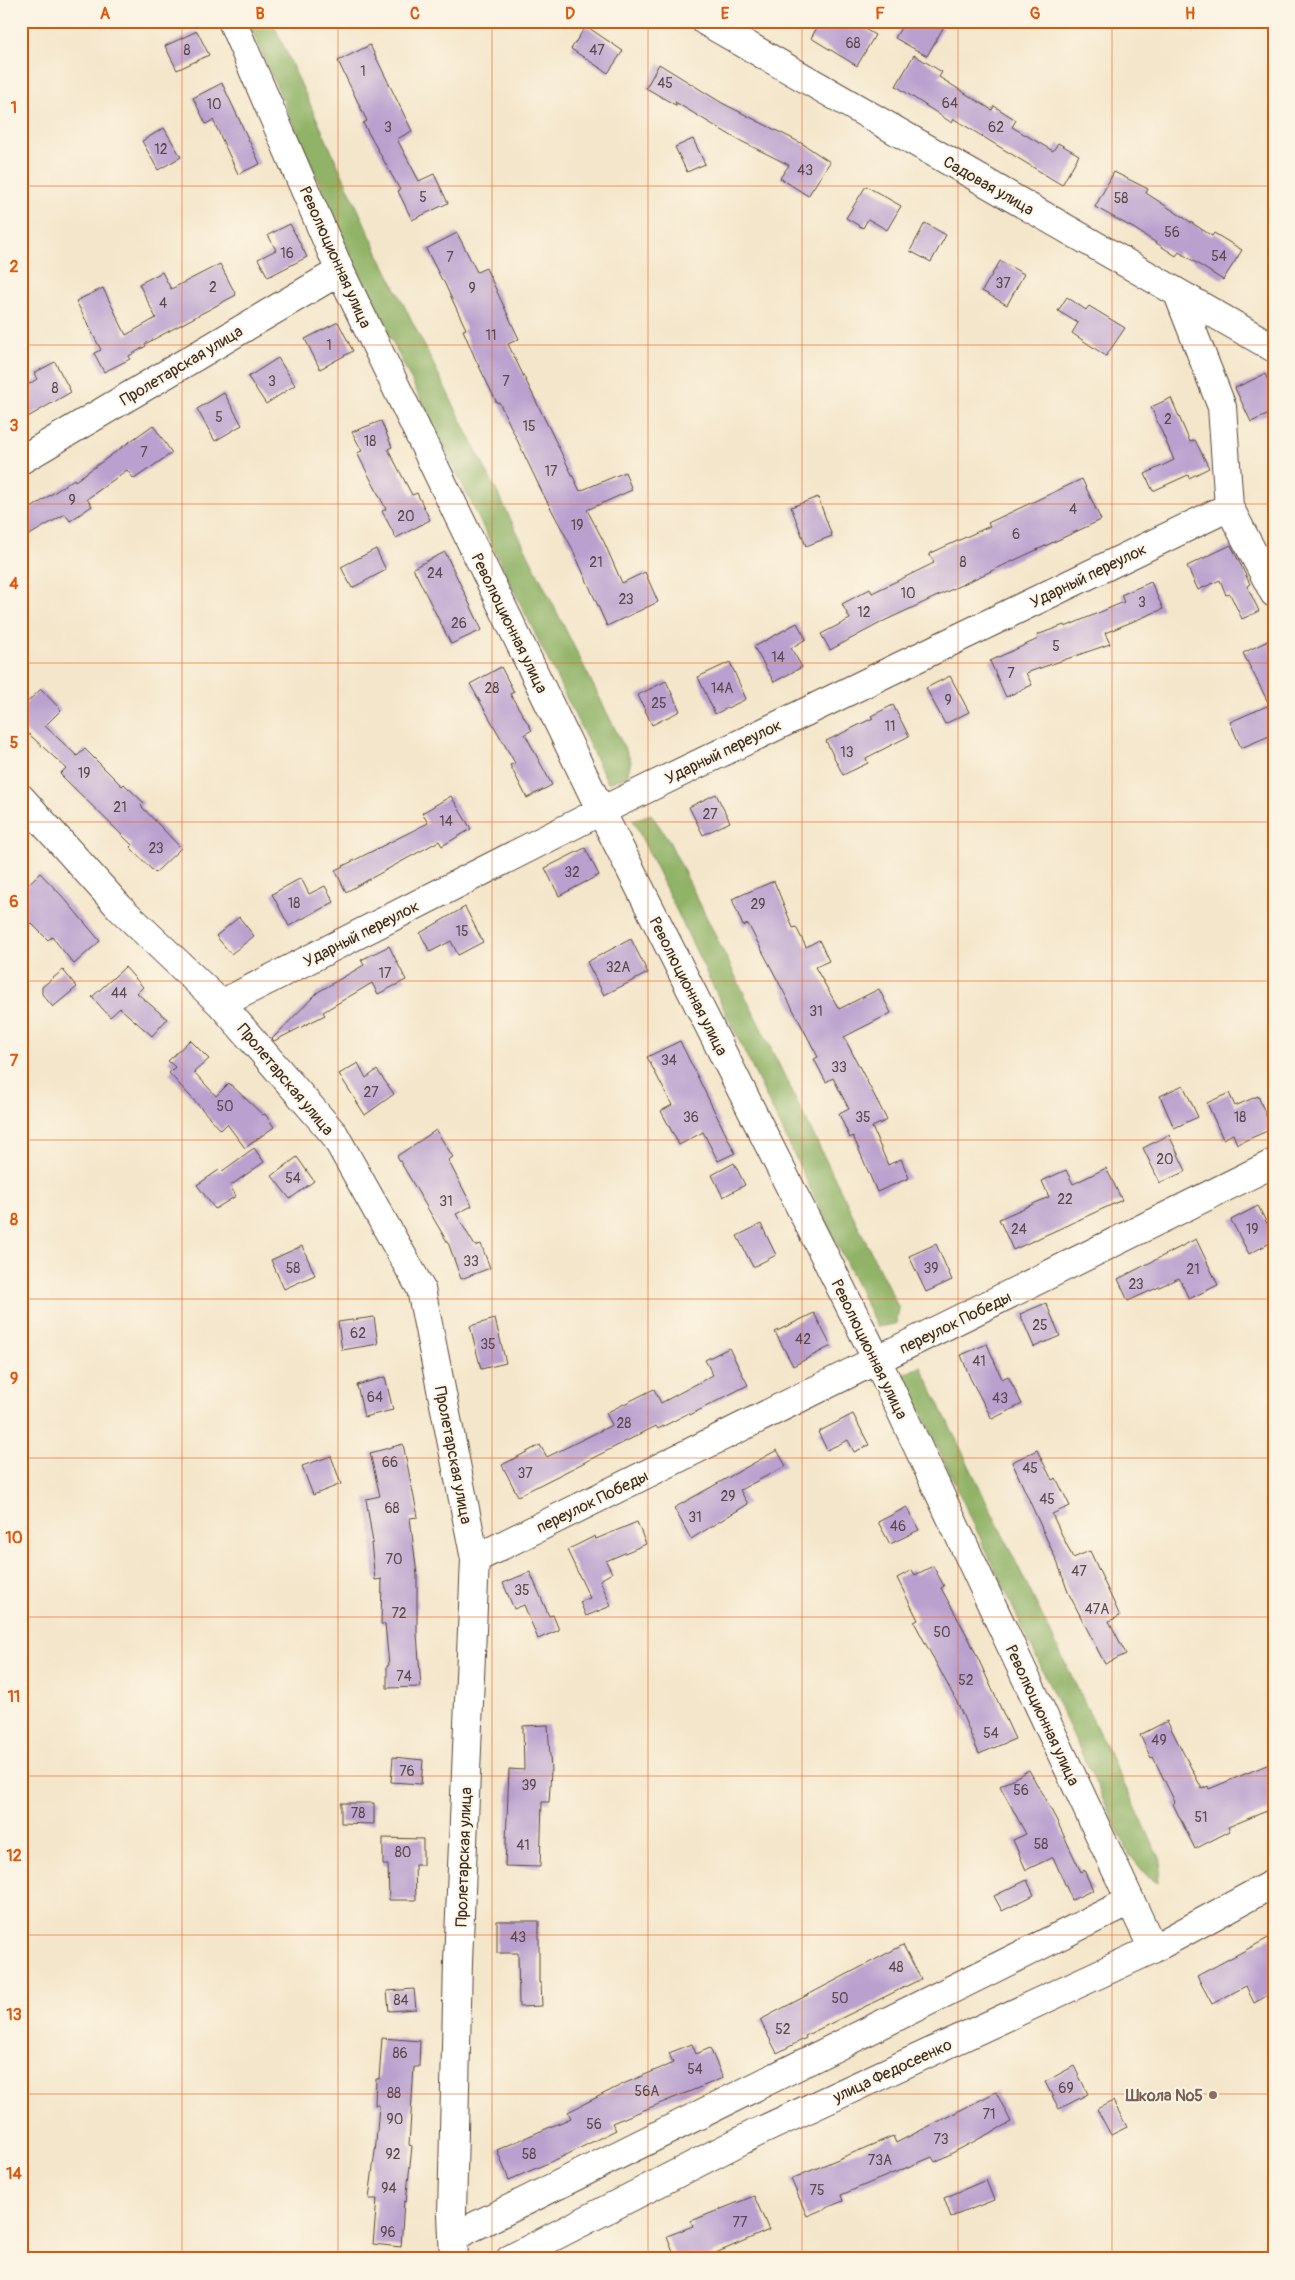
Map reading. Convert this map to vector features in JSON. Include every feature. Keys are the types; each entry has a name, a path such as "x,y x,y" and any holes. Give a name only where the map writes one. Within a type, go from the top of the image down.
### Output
{"street":[{"name":"Революционная улица","path":"232,21 340,271 601,811 877,1360 1153,1949"},
{"name":"Садовая улица","path":"705,21 1274,348"},
{"name":"Пролетарская улица","path":"21,460 340,271"},
{"path":"1178,294 1222,407 1229,507 1274,593"},
{"name":"Ударный переулок","path":"221,1004 601,811 1229,507"},
{"name":"Пролетарская улица","path":"21,798 120,908 221,1004 334,1134 421,1289 475,1559 458,1962 454,2248"},
{"name":"переулок Победы","path":"475,1559 1274,1163"},
{"name":"улица Федосеенко","path":"510,2259 754,2134 1153,1949 1274,1883"},
{"path":"454,2248 625,2152 1130,1901"},
{"path":"625,2152 642,2191"}],"green space":[{"path":"248,21 272,21 379,255 631,761 627,777 608,783 356,267"},
{"path":"651,814 668,839 899,1309 896,1324 877,1327 633,820"},
{"path":"921,1367 1161,1860 1158,1883 1148,1877 1129,1854 903,1374"}],"building":[{"path":"821,21 851,21 875,35 857,66 811,38"},
{"path":"905,21 930,21 943,28 927,56 895,38"},
{"path":"586,26 623,51 608,73 571,49"},
{"path":"197,31 209,55 177,70 165,46"},
{"path":"370,45 412,131 397,139 419,181 434,174 448,203 412,220 398,191 400,190 363,123 367,121 338,61"},
{"path":"914,55 942,72 939,77 992,110 994,106 1016,120 1012,127 1053,151 1058,143 1079,155 1062,185 954,119 952,123 896,86"},
{"path":"659,64 722,103 803,144 830,162 808,196 780,178 789,165 735,138 675,102 677,106 646,88"},
{"path":"222,83 260,164 238,174 213,120 206,124 193,98"},
{"path":"164,128 181,157 158,170 142,141"},
{"path":"693,139 705,164 687,172 675,147"},
{"path":"1114,172 1148,189 1146,193 1212,236 1214,233 1242,250 1223,280 1179,252 1176,256 1135,229 1095,207"},
{"path":"866,186 901,206 887,230 868,219 863,228 846,218"},
{"path":"925,223 946,235 931,262 910,251"},
{"path":"290,224 307,257 268,277 258,259 276,250 268,235"},
{"path":"457,233 477,272 486,268 519,339 508,344 580,491 625,472 632,490 587,510 622,583 645,572 658,602 607,626 572,548 475,358 463,330 466,329 426,249"},
{"path":"1000,261 1024,274 1007,305 982,291"},
{"path":"220,264 236,295 145,344 146,346 129,356 130,359 104,372 94,353 101,350 76,301 103,288 126,335 156,318 139,284 162,272 171,289"},
{"path":"1067,297 1086,310 1089,306 1125,328 1106,356 1072,333 1078,323 1058,311"},
{"path":"338,322 353,351 320,369 305,339"},
{"path":"278,358 295,385 266,404 248,377"},
{"path":"55,362 71,392 21,421 21,389 37,379 34,373"},
{"path":"1265,374 1274,392 1274,412 1251,422 1235,388"},
{"path":"224,393 242,425 215,441 197,409"},
{"path":"1171,398 1190,442 1195,440 1209,468 1189,478 1188,475 1153,491 1145,474 1174,460 1151,407"},
{"path":"381,421 392,447 388,449 412,495 417,493 430,520 396,538 382,511 386,509 357,453 362,451 352,432"},
{"path":"153,425 172,453 134,479 127,470 87,499 92,506 70,521 65,514 21,540 21,515 74,479 75,481"},
{"path":"1082,479 1101,520 886,620 830,650 821,634 850,619 842,604 870,589 872,593 934,563 929,554 990,526 988,523"},
{"path":"818,497 832,536 806,546 791,507"},
{"path":"1231,545 1250,584 1247,586 1259,611 1242,619 1230,594 1226,595 1220,580 1198,590 1187,566"},
{"path":"376,549 386,570 352,588 341,567"},
{"path":"445,552 482,630 451,644 413,568"},
{"path":"1151,582 1163,609 1105,633 1110,644 1026,673 1032,685 1006,697 990,661 1038,639 1037,635 1064,625 1065,627 1124,602 1121,595"},
{"path":"797,623 806,639 791,648 802,667 774,682 754,647"},
{"path":"1274,638 1274,714 1243,653"},
{"path":"730,662 746,699 715,714 698,677"},
{"path":"501,667 514,692 510,694 532,730 525,734 552,785 527,798 510,765 515,763 470,684"},
{"path":"950,676 969,712 945,724 926,688"},
{"path":"666,681 680,711 652,725 638,695"},
{"path":"41,689 61,710 45,726 77,756 85,749 122,786 124,784 144,803 141,806 181,848 155,873 130,847 132,845 60,774 66,768 21,727 21,708"},
{"path":"893,705 909,736 866,758 868,763 843,775 826,741 873,718 871,716"},
{"path":"1267,706 1274,722 1274,734 1241,748 1230,722"},
{"path":"716,794 730,822 703,835 689,807"},
{"path":"451,796 471,829 442,846 439,841 346,892 335,870 428,823 422,813"},
{"path":"585,848 599,875 559,896 545,868"},
{"path":"40,873 100,941 74,964 52,937 48,940 21,913 21,891"},
{"path":"301,878 309,894 325,886 334,902 289,926 272,894"},
{"path":"774,881 793,928 796,927 806,947 819,940 829,961 815,967 839,1009 879,989 891,1013 844,1037 887,1120 872,1127 888,1165 901,1159 909,1178 877,1192 853,1136 850,1138 839,1114 849,1109 833,1078 826,1082 814,1059 818,1057 748,924 743,926 732,899"},
{"path":"465,907 483,942 458,955 451,941 430,952 420,933"},
{"path":"239,917 254,936 231,954 216,936"},
{"path":"631,939 648,973 604,995 587,962"},
{"path":"389,946 406,980 378,994 372,983 323,1012 325,1015 274,1041 272,1039 318,992 364,965 361,960"},
{"path":"125,967 143,987 137,993 167,1019 152,1036 120,1008 110,1017 92,997"},
{"path":"63,970 77,987 53,1007 42,994 42,987"},
{"path":"190,1040 209,1059 194,1072 216,1096 229,1083 263,1115 265,1114 274,1127 245,1148 227,1124 221,1130 169,1073 175,1067 168,1061"},
{"path":"680,1041 735,1153 718,1161 703,1132 679,1145 661,1111 672,1105 647,1057"},
{"path":"358,1063 366,1078 377,1070 394,1094 365,1115 339,1074"},
{"path":"1183,1085 1198,1117 1174,1128 1160,1096"},
{"path":"1229,1093 1235,1106 1258,1096 1272,1129 1237,1144 1233,1134 1223,1139 1207,1103"},
{"path":"436,1130 453,1157 448,1160 472,1206 456,1214 475,1246 481,1244 490,1268 461,1279 449,1245 397,1156"},
{"path":"1169,1135 1186,1171 1160,1183 1143,1148"},
{"path":"254,1148 264,1162 230,1186 236,1196 215,1209 197,1185 219,1170 221,1172"},
{"path":"297,1157 314,1181 290,1199 272,1176"},
{"path":"734,1163 745,1185 723,1197 712,1175"},
{"path":"1106,1168 1122,1200 1013,1250 999,1219 1049,1197 1042,1181 1066,1170 1073,1184"},
{"path":"1258,1206 1274,1237 1274,1241 1249,1254 1231,1220"},
{"path":"761,1224 776,1255 753,1267 737,1236"},
{"path":"1196,1239 1218,1285 1189,1299 1179,1278 1128,1301 1118,1279"},
{"path":"936,1244 952,1280 926,1292 909,1256"},
{"path":"302,1246 315,1275 284,1289 271,1260"},
{"path":"1046,1303 1060,1336 1034,1347 1020,1314"},
{"path":"814,1313 831,1346 793,1366 775,1332"},
{"path":"374,1317 378,1344 342,1350 338,1322"},
{"path":"495,1319 506,1363 481,1369 470,1326"},
{"path":"987,1344 1002,1379 1008,1376 1022,1404 992,1419 970,1378 961,1355"},
{"path":"729,1348 748,1385 690,1415 689,1413 658,1429 656,1426 518,1496 502,1465 540,1445 547,1457 612,1425 606,1413 654,1389 661,1403 713,1375 705,1360"},
{"path":"385,1377 393,1410 364,1417 357,1385"},
{"path":"853,1414 869,1445 854,1452 848,1440 827,1450 818,1432"},
{"path":"403,1444 418,1517 410,1518 417,1575 417,1634 421,1687 387,1688 387,1666 389,1665 385,1624 381,1624 382,1579 375,1580 371,1543 373,1543 366,1499 380,1496 370,1453"},
{"path":"777,1450 786,1466 740,1490 748,1504 691,1539 674,1508"},
{"path":"1037,1450 1052,1480 1056,1478 1070,1506 1052,1514 1073,1558 1090,1551 1120,1616 1109,1621 1126,1654 1105,1664 1068,1592 1058,1564 1012,1462"},
{"path":"331,1456 341,1484 313,1495 302,1466"},
{"path":"907,1507 919,1530 890,1544 878,1522"},
{"path":"637,1522 646,1544 606,1561 612,1573 600,1580 611,1606 586,1616 580,1602 590,1598 567,1550 595,1536 596,1539"},
{"path":"933,1566 944,1586 941,1588 970,1641 1015,1739 979,1754 958,1704 914,1622 918,1620 897,1578 912,1570 915,1575"},
{"path":"530,1572 549,1616 553,1615 559,1630 538,1639 524,1605 514,1609 503,1583"},
{"path":"1167,1721 1202,1789 1208,1786 1209,1789 1274,1762 1274,1808 1228,1827 1230,1831 1195,1849 1173,1804 1175,1802 1140,1735"},
{"path":"548,1725 551,1771 549,1802 542,1802 540,1867 505,1866 509,1769 524,1770 523,1726"},
{"path":"393,1757 423,1760 421,1784 391,1782"},
{"path":"1029,1770 1056,1819 1081,1872 1084,1870 1093,1890 1072,1900 1053,1857 1026,1870 1013,1840 1026,1834 1000,1786"},
{"path":"341,1803 374,1803 374,1824 341,1823"},
{"path":"383,1838 423,1839 423,1865 415,1865 416,1900 389,1900 388,1865 383,1865"},
{"path":"1027,1880 1034,1895 1002,1911 994,1896"},
{"path":"497,1921 539,1921 539,1983 541,1983 542,2006 519,2007 518,1953 497,1953"},
{"path":"1274,1935 1274,1992 1254,2003 1246,1986 1212,2004 1197,1976"},
{"path":"903,1945 921,1979 805,2036 806,2038 777,2053 760,2020"},
{"path":"414,1989 416,2009 389,2011 387,1991"},
{"path":"382,2038 420,2041 419,2067 414,2067 409,2145 412,2146 406,2202 404,2201 401,2247 373,2244 377,2199 369,2199 379,2105 375,2105 376,2079 379,2079"},
{"path":"692,2044 696,2054 710,2048 723,2078 612,2123 616,2130 562,2157 509,2180 497,2150 571,2118 568,2112 623,2084 673,2063 669,2053"},
{"path":"1074,2066 1088,2094 1059,2109 1045,2082"},
{"path":"996,2092 1011,2122 935,2162 932,2157 841,2195 843,2201 807,2216 791,2179 893,2136 896,2143"},
{"path":"1113,2101 1127,2127 1111,2135 1097,2109"},
{"path":"986,2180 994,2200 951,2217 944,2198"},
{"path":"754,2196 769,2230 702,2259 676,2259 667,2236 693,2226 691,2221"}],"place":[{"name":"Школа №5","path":"1213,2095"}]}
